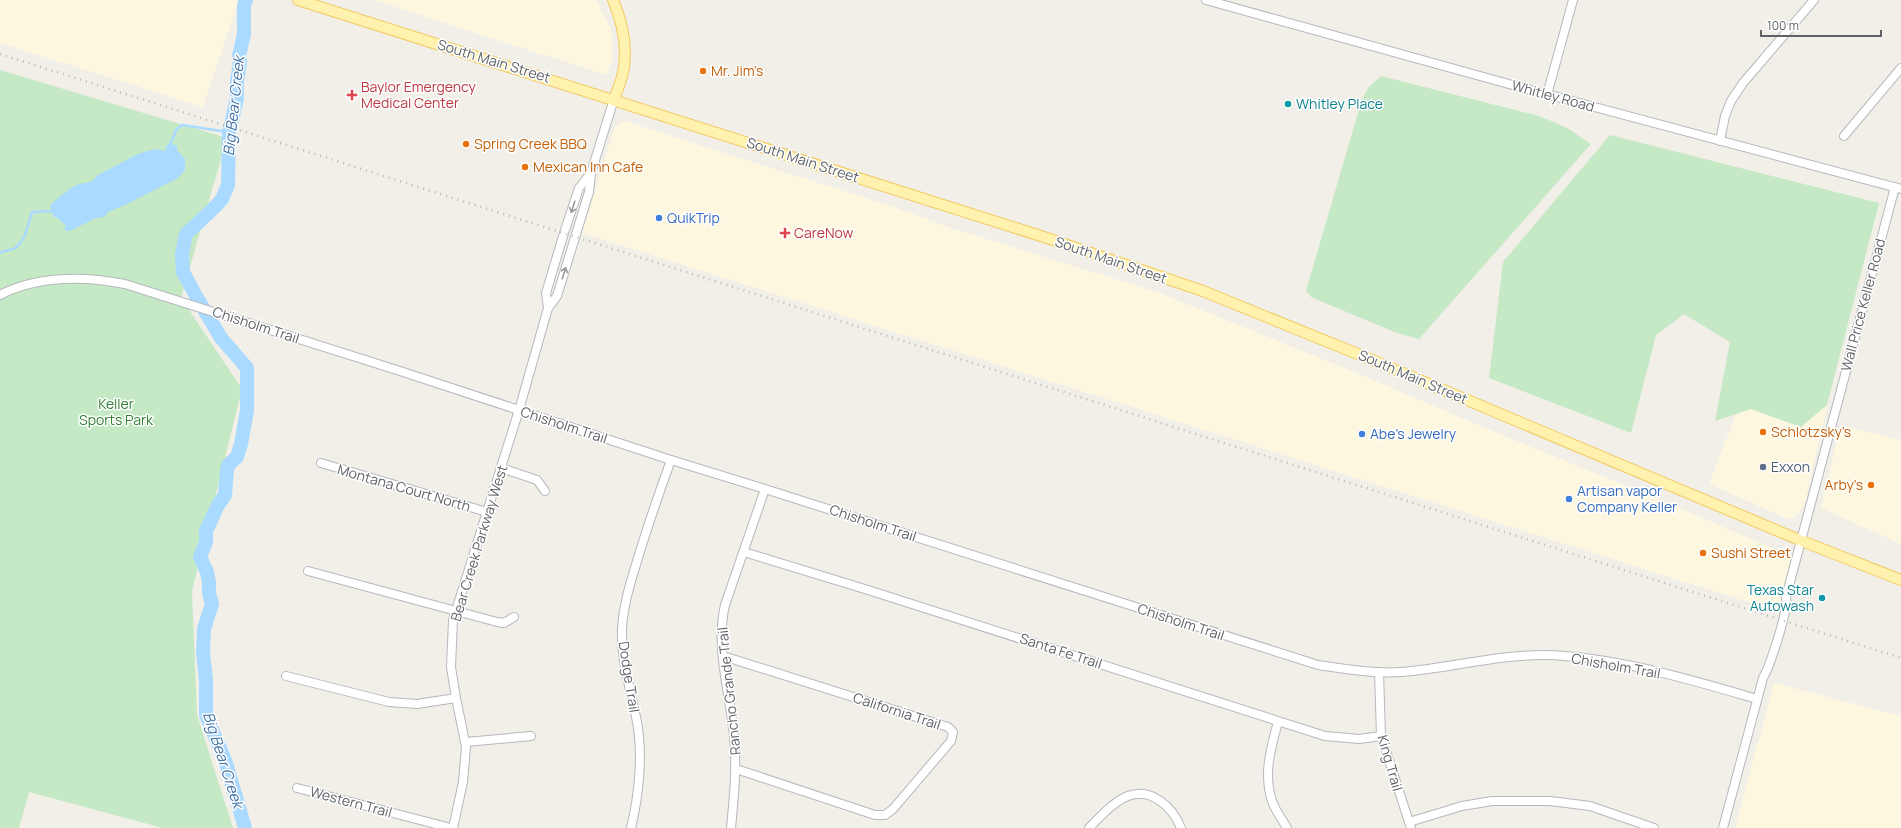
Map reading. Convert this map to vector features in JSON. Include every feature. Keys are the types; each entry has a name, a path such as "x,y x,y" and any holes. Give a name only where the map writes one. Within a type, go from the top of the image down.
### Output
{"main road":[{"name":"South Main Street","path":"298,0 614,99 1037,235 1203,291 1372,360 1802,541 1901,580"},
{"path":"613,0 620,19 624,46 624,67 614,99"}],"street":[{"name":"Whitley Road","path":"1206,0 1547,95 1898,188"},
{"path":"1547,95 1573,0"},
{"path":"1720,141 1725,116 1735,95 1743,83 1814,0"},
{"path":"1844,136 1901,68"},
{"name":"Bear Creek Parkway West","path":"452,828 463,782 466,742 451,667 452,635 456,611 519,410 548,308 557,296 589,192 591,173 614,99"},
{"name":"Wall Price Keller Road","path":"1724,828 1764,678 1766,660 1802,541 1832,423 1898,188"},
{"name":"Chisholm Trail","path":"0,295 34,283 58,279 84,277 125,284 213,311 671,460 1318,665 1360,671 1402,672 1519,656 1572,657 1606,661 1674,677 1757,700"},
{"name":"Dodge Trail","path":"631,828 639,757 637,723 623,655 622,629 624,608 632,576 653,509 671,460"},
{"name":"Montana Court North","path":"321,463 487,512"},
{"path":"501,468 537,480 545,491"},
{"name":"Rancho Grande Trail","path":"731,828 736,769 734,735 723,656 722,620 725,605 765,489"},
{"name":"Santa Fe Trail","path":"744,552 876,592 1325,736 1359,739 1381,736"},
{"path":"308,571 504,623 514,617"},
{"name":"California Trail","path":"723,656 888,707 948,727 953,732 951,741 893,809 885,815 875,815 736,769"},
{"name":"King Trail","path":"1379,672 1381,736 1410,825"},
{"path":"286,676 389,702 417,704 456,698"},
{"path":"1278,722 1269,753 1269,791 1272,802 1286,828"},
{"path":"466,742 531,736"},
{"name":"Western Trail","path":"298,788 452,828"},
{"path":"1089,828 1120,801 1128,796 1138,794 1160,800 1168,806 1181,828"},
{"path":"1410,825 1462,806 1492,801 1542,800 1590,806 1654,828"}],"shaded area":[{"path":"0,0 239,0 203,107 0,43"},
{"path":"374,0 596,0 611,29 613,58 606,75"},
{"path":"624,121 891,206 951,228 1157,292 1340,366 1490,430 1668,503 1793,557 1777,611 582,233 615,126"},
{"path":"1827,405 1806,499 1799,513 1793,518 1788,519 1709,484 1736,414 1751,409 1801,427"},
{"path":"1841,425 1901,440 1901,544 1821,508"},
{"path":"1774,683 1901,716 1901,828 1735,828"}],"green space":[{"name":"Keller Sports Park","path":"0,70 227,138 181,298 242,389 192,591 197,715 233,828 163,828 29,792 19,828 0,828"},
{"path":"1381,76 1539,116 1567,128 1591,144 1419,339 1397,333 1311,297 1306,291 1362,99 1368,88"},
{"path":"1610,135 1879,203 1827,405 1801,427 1751,409 1715,421 1730,342 1684,314 1656,335 1631,433 1489,378 1503,262"}],"water":[{"path":"168,143 177,146 177,150 185,159 185,170 178,178 108,212 104,217 96,218 72,230 66,231 64,229 66,226 59,219 53,216 50,207 51,204 71,188 79,184 91,182 98,175 138,154 155,149 165,151"}],"waterway":[{"name":"Big Bear Creek","path":"245,828 226,763 206,715 206,680 203,653 204,629 212,604 209,593 207,572 200,557 206,542 206,531 218,505 225,495 227,470 229,464 237,457 241,444 247,411 247,368 221,338 196,296 183,272 182,254 186,234 216,206 222,199 228,185 229,133 237,98 237,82 240,62 239,56 244,34 244,5 246,0"},
{"path":"170,146 176,130 182,125 221,131 229,130"},
{"path":"0,253 13,249 19,245 26,232 32,212 53,211"}],"railway":[{"path":"0,54 1901,658"}],"place":[{"name":"Mr. Jim's","path":"703,71"},
{"name":"Baylor Emergency Medical Center","path":"352,95"},
{"name":"Whitley Place","path":"1288,104"},
{"name":"Spring Creek BBQ","path":"466,144"},
{"name":"Mexican Inn Cafe","path":"525,167"},
{"name":"QuikTrip","path":"659,218"},
{"name":"CareNow","path":"785,233"},
{"name":"Schlotzsky's","path":"1763,432"},
{"name":"Abe's Jewelry","path":"1362,434"},
{"name":"Exxon","path":"1763,467"},
{"name":"Arby's","path":"1871,485"},
{"name":"Artisan vapor Company Keller","path":"1569,499"},
{"name":"Sushi Street","path":"1703,553"},
{"name":"Texas Star Autowash","path":"1822,598"}]}
